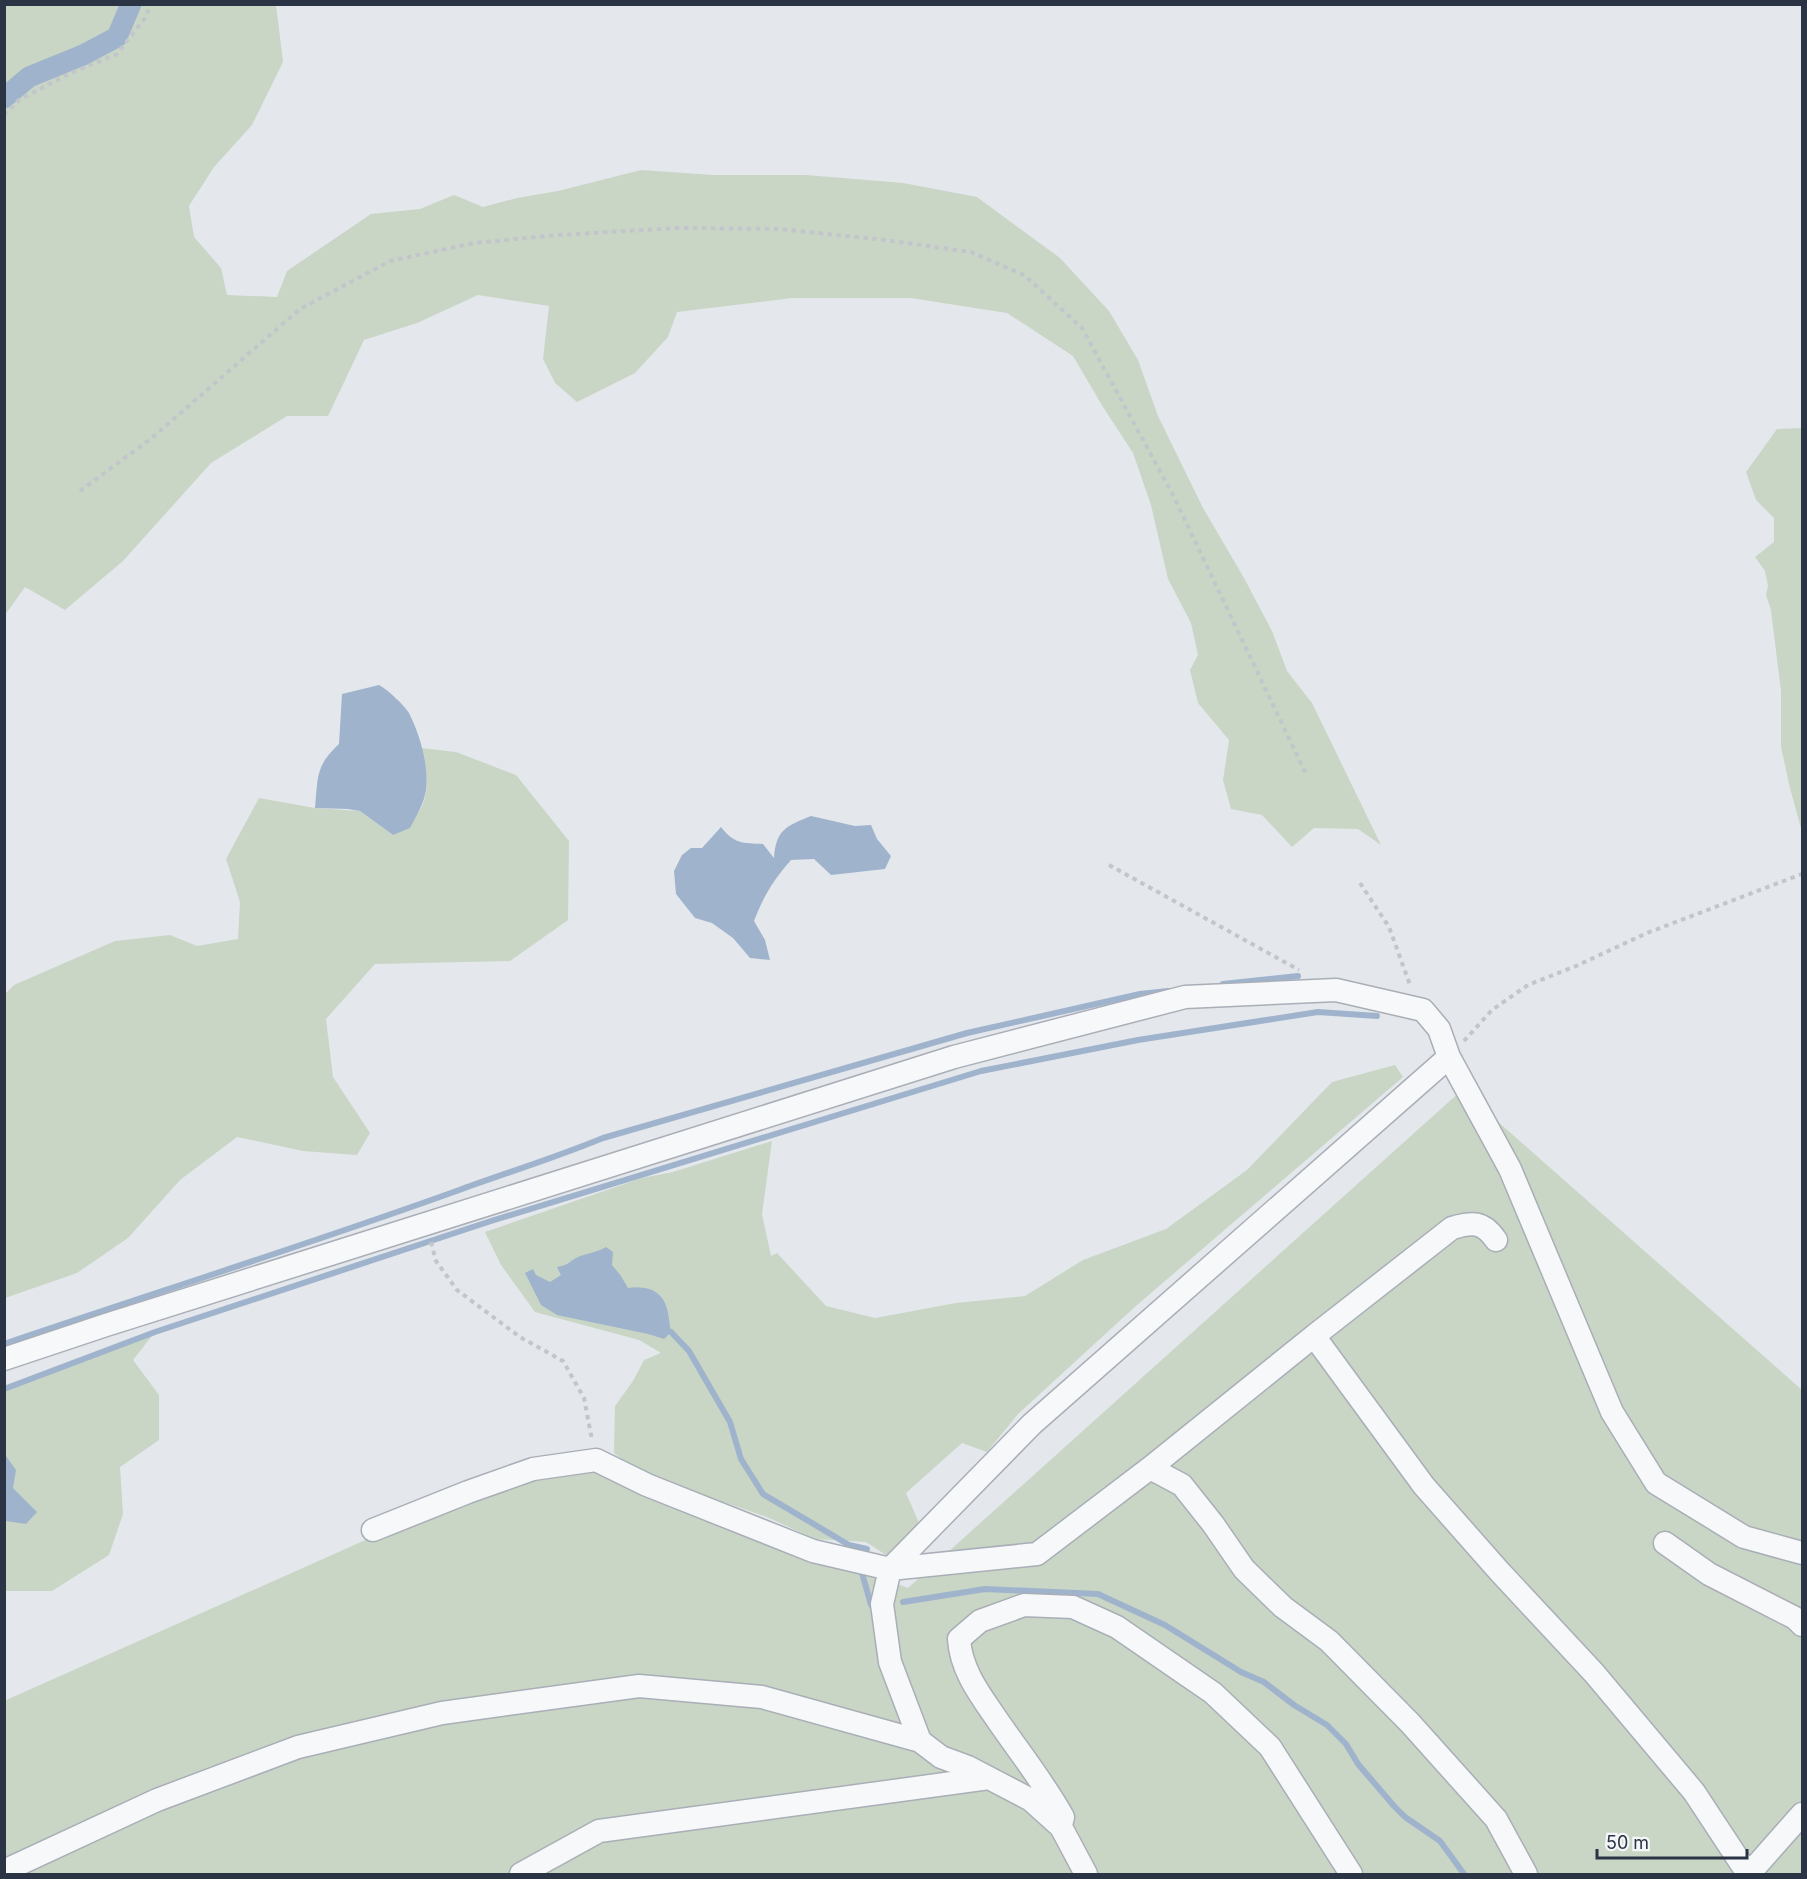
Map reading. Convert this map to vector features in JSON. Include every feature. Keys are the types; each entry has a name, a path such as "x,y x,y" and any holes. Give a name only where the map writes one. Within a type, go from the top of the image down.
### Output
{"street":[{"path":"4,1359 954,1056 1185,997 1336,990 1423,1010 1439,1029 1449,1057 1510,1169 1612,1412 1656,1483 1744,1537 1803,1553"},
{"path":"920,1741 890,1662 882,1604 890,1569 1032,1424 1449,1057"},
{"path":"373,1530 533,1469 596,1461 647,1485 813,1551 890,1569 1037,1554 1150,1468 1314,1335 1452,1228 1469,1223 1480,1225 1496,1240"},
{"path":"1314,1335 1424,1486 1594,1673 1695,1792 1749,1875 1803,1814"},
{"path":"1150,1468 1182,1485 1244,1569 1283,1607 1329,1641 1410,1723 1496,1819 1526,1875"},
{"path":"1665,1543 1709,1574 1795,1618 1803,1625"},
{"path":"1061,1827 1063,1817 1051,1795 975,1688 960,1655 959,1639 980,1621 1024,1605 1073,1607 1117,1627 1213,1693 1270,1747 1351,1875"},
{"path":"4,1871 157,1800 298,1747 454,1711 639,1686 762,1697 920,1741 941,1757 990,1778 1031,1800 1061,1827 1086,1875"},
{"path":"520,1875 599,1831 990,1778"}],"path":[{"path":"4,115 19,100 69,74 117,54 145,18 151,4"},
{"path":"80,490 153,437 300,309 390,261 474,243 677,228 779,229 971,252 1024,275 1082,328 1173,495 1306,774"},
{"path":"1109,865 1305,973"},
{"path":"1449,1057 1492,1010 1528,985 1576,966 1647,933 1803,874"},
{"path":"1360,883 1389,927 1412,992 1423,1010"},
{"path":"426,1224 436,1261 457,1290 520,1337 563,1361 584,1398 596,1461"}],"green space":[{"path":"5,4 276,5 283,62 252,125 214,167 189,206 194,237 221,268 227,295 277,297 287,271 371,214 420,209 454,195 483,207 641,170 713,175 806,175 903,183 977,197 1060,258 1109,311 1138,360 1158,416 1203,508 1272,631 1287,671 1312,703 1381,845 1358,829 1314,828 1292,847 1262,815 1231,809 1223,780 1229,740 1198,703 1190,670 1198,655 1191,623 1168,579 1151,505 1133,453 1073,356 1007,313 911,298 792,298 677,312 668,337 635,373 577,402 555,383 543,359 549,306 478,295 417,323 364,340 328,416 287,416 211,463 123,561 65,610 25,587 5,615"},
{"path":"1802,428 1802,832 1781,747 1781,691 1771,610 1766,595 1768,586 1765,571 1755,557 1774,542 1774,518 1756,500 1746,472 1777,429"},
{"path":"421,748 456,752 516,775 569,841 568,920 510,961 375,964 326,1019 333,1077 370,1133 357,1155 303,1151 237,1137 180,1180 128,1238 77,1273 5,1298 5,994 14,985 115,941 170,935 197,946 238,939 240,902 226,859 259,798 315,808 360,811 393,835 415,816 424,801 427,784"},
{"path":"1395,1065 1403,1077 1137,1305 1018,1414 987,1452 962,1443 906,1493 919,1523 889,1557 866,1542 815,1539 767,1517 686,1489 628,1464 614,1453 615,1406 633,1381 644,1360 661,1353 639,1340 535,1312 501,1265 485,1232 642,1178 673,1172 772,1141 762,1214 771,1256 777,1253 826,1306 875,1318 956,1303 1025,1296 1083,1260 1166,1229 1247,1170 1332,1082"},
{"path":"1462,1090 1802,1390 1802,1874 5,1874 4,1701 554,1456 908,1588"},
{"path":"155,1332 133,1360 159,1395 159,1440 120,1467 123,1514 109,1555 52,1591 5,1591 5,1389"}],"water":[{"path":"379,685 396,698 409,713 420,741 427,781 422,805 410,828 393,835 360,811 315,808 319,773 326,759 339,744 342,694"},
{"path":"811,816 855,826 871,825 877,839 891,856 885,869 831,875 814,859 791,860 779,874 761,904 754,921 765,940 770,960 750,958 733,938 712,923 695,918 676,894 674,871 682,855 691,848 702,848 721,827 730,837 739,842 763,844 774,858 777,841 784,830"},
{"path":"606,1247 613,1252 612,1265 628,1288 649,1289 662,1298 671,1332 664,1339 557,1315 541,1305 525,1273 533,1269 536,1275 550,1282 561,1275 557,1267"},
{"path":"4,1453 16,1470 13,1488 37,1512 26,1524 6,1521"}],"waterway":[{"path":"4,98 29,77 83,55 117,37 131,4"},
{"path":"1223,984 1298,976"},
{"path":"4,1344 348,1229 603,1138 967,1033 1140,994 1168,991"},
{"path":"4,1389 155,1332 491,1221 981,1071 1138,1040 1318,1012 1377,1016"},
{"path":"671,1332 689,1351 730,1422 741,1459 763,1494 849,1545 867,1549"},
{"path":"862,1573 871,1605"},
{"path":"903,1602 985,1589 1098,1594 1165,1625 1241,1672 1264,1682 1294,1705 1327,1725 1346,1744 1358,1764 1394,1806 1405,1817 1440,1841 1464,1874"}]}
